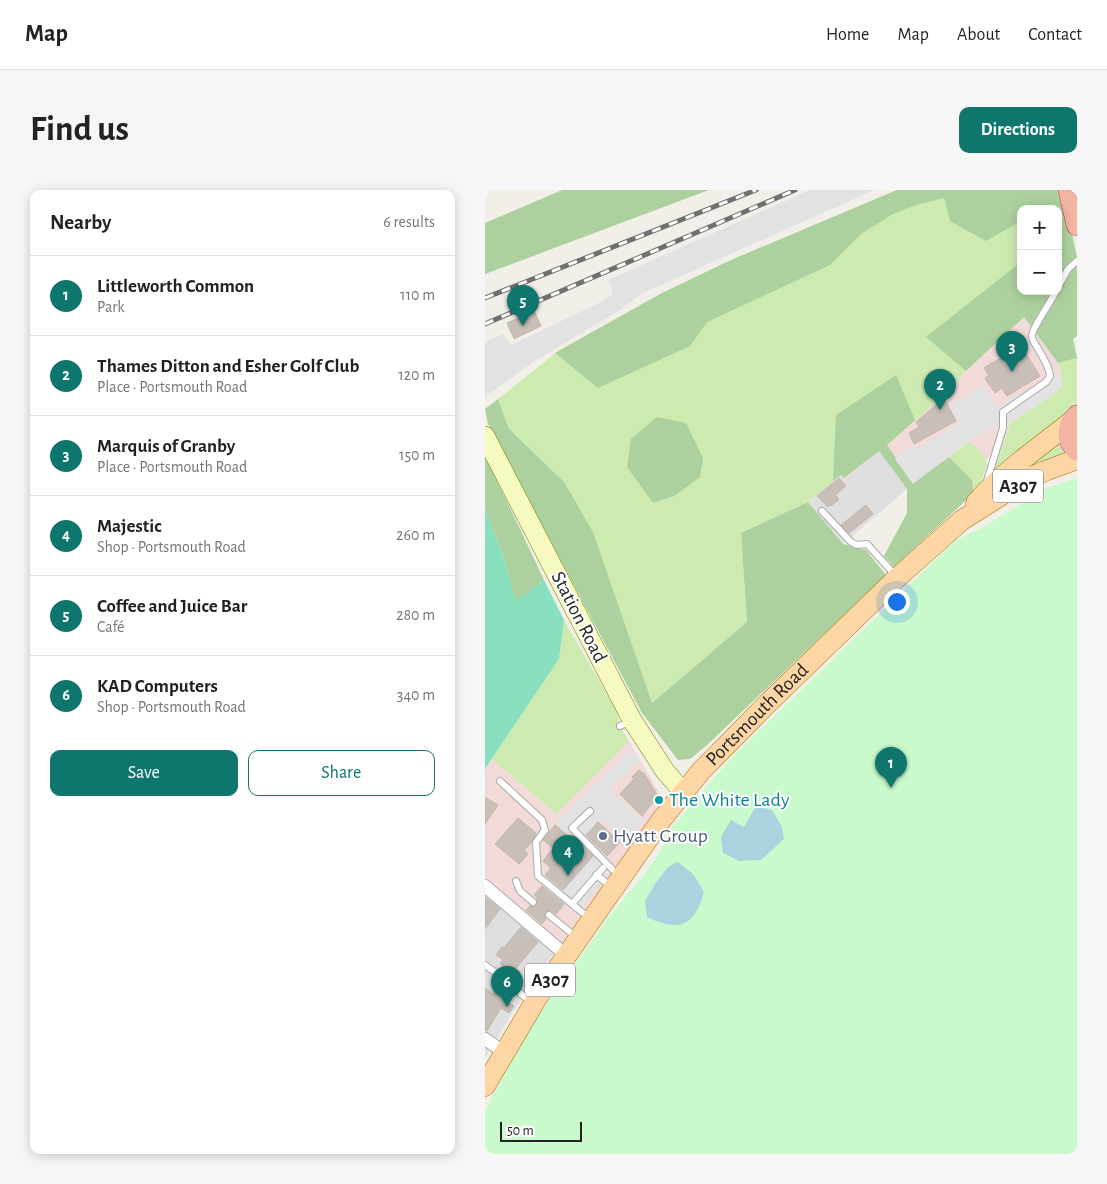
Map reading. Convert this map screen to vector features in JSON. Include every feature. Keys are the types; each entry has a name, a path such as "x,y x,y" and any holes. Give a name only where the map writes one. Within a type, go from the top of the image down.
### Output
{"highway":[{"path":"1069,190 1077,225"},
{"path":"1075,419 1069,431 1069,438 1077,450"}],"main road":[{"name":"Portsmouth Road","path":"485,1086 533,1004 683,792 701,771 897,578 962,520 995,494 1075,419"},
{"name":"Station Road","path":"485,436 626,723 683,792"},
{"name":"Portsmouth Road","path":"995,494 1045,470 1077,459"},
{"path":"995,494 1077,468"}],"street":[{"path":"485,886 567,956"},
{"path":"485,1039 504,1052"}],"lane":[{"path":"1062,280 1068,269 1077,261"},
{"path":"995,494 991,464 1003,428 1003,412 1046,382 1050,376 1049,368 1031,335 1034,326 1043,316 1054,295"},
{"path":"821,511 851,542 857,545 867,544 897,578"},
{"path":"500,781 542,820 545,830 536,842 538,876 591,921"},
{"path":"590,811 572,828 619,883"},
{"path":"572,904 603,868"},
{"path":"596,875 619,883"},
{"path":"516,881 520,891 533,902"},
{"path":"549,915 578,939"},
{"path":"485,965 513,985 521,995 533,1004"}],"shaded area":[{"path":"810,190 874,190 643,293 618,311 536,360 485,397 485,342 503,334 511,345 597,304 613,294 608,280"},
{"path":"1024,317 1058,363 1062,375 1062,387 1011,422 1001,449 986,459 968,441 913,484 887,445 954,386 966,371"},
{"path":"1062,375 1062,387 1051,396 1011,422 1004,421 973,438 913,484 895,459 912,444 916,450 959,422 949,405 984,385 997,406 1050,376"},
{"path":"879,451 907,489 843,544 808,502 841,475 845,478"},
{"path":"629,741 661,795 661,802 617,868 561,944 485,878 485,769 492,759 556,814"},
{"path":"633,748 640,760 610,789 644,821 627,843 602,819 585,836 598,848 593,857 610,870 583,907 563,891 592,856 556,824"},
{"path":"485,878 561,944 513,1012 485,1058"}],"green space":[{"path":"562,190 709,190 485,274 485,223"},
{"path":"897,190 1056,190 1058,205 1017,205 1017,295 1021,295 1024,317 966,371 941,398 887,445 844,478 841,475 808,502 741,533 747,622 652,703 509,429 498,399 558,351 662,293 731,260"},
{"path":"897,190 1060,190 1068,214 1077,257 1077,336 1073,339 1077,358 1058,363 1024,317 966,371 926,337 1017,265 1017,295 1062,295 1062,205 1017,205 1017,223 986,241 950,221 944,198 916,205 893,214 861,234 830,265 707,322 690,346 598,388 555,353 662,293 731,260"},
{"path":"1077,358 1077,405 993,473 1011,422 1062,387 1062,375 1058,363"},
{"path":"896,375 915,420 887,445 913,483 949,457 972,480 974,493 894,567 884,556 907,513 907,489 879,451 844,478 841,475 833,481 836,415"},
{"path":"498,399 509,429 564,482 593,532 652,703 747,622 741,533 808,502 843,544 866,550 886,575 707,745 690,759 678,760 642,713 488,424 485,409"},
{"path":"657,417 686,423 703,458 700,477 674,496 653,503 627,467 631,439"},
{"path":"969,441 983,454 987,462 983,477 974,493 972,480 949,457"},
{"path":"1058,441 1064,453 1028,469 1027,467"},
{"path":"485,455 544,580 516,603 503,555 485,510"},
{"path":"1077,478 1077,1154 485,1154 485,1111 539,1015 610,915 645,874 661,849 670,830 733,756 956,540 984,527 1044,489"},
{"path":"485,510 503,555 516,602 544,580 564,620 559,659 485,769"},
{"path":"564,620 616,710 620,726 629,741 556,814 492,759 559,659"}],"water":[{"path":"756,806 772,810 782,827 784,839 761,860 739,861 723,853 721,837 731,820 744,827"},
{"path":"678,862 693,874 704,892 700,904 696,913 684,923 676,925 658,922 647,917 645,901 668,867"}],"building":[{"path":"534,311 541,326 514,339 507,323"},
{"path":"1007,354 1013,362 1026,354 1040,376 1007,396 1002,388 995,393 985,378 989,375 984,368"},
{"path":"944,398 956,421 914,444 909,433 919,427 916,422"},
{"path":"839,478 846,486 835,495 839,499 828,507 817,496"},
{"path":"866,505 873,514 849,533 841,525"},
{"path":"639,770 644,773 658,796 642,816 620,794 634,779 632,777"},
{"path":"485,797 498,805 485,824"},
{"path":"518,818 536,833 531,843 524,850 528,854 519,864 495,844"},
{"path":"598,822 620,842 607,856 586,835"},
{"path":"555,825 577,843 579,842 593,856 563,890 545,875 551,868 543,861 553,848 543,840"},
{"path":"542,886 564,904 556,914 550,910 545,912 546,919 542,924 526,910 530,906 534,907 537,905 537,897 534,895"},
{"path":"485,897 500,909 485,929"},
{"path":"521,927 538,942 512,973 500,963 503,960 496,955"},
{"path":"501,983 511,990 505,1000 514,1006 509,1013 501,1008 487,1031 485,1031 485,988 493,994"}],"railway":[{"path":"485,298 756,190"},
{"path":"485,324 795,190"}],"place":[{"name":"Coffee and Juice Bar","path":"523,326"},
{"name":"Marquis of Granby","path":"1012,372"},
{"name":"Thames Ditton and Esher Golf Club","path":"940,410"},
{"name":"Littleworth Common","path":"891,788"},
{"name":"The White Lady","path":"659,800"},
{"name":"Hyatt Group","path":"603,836"},
{"name":"Majestic","path":"568,876"},
{"name":"KAD Computers","path":"507,1007"}]}
